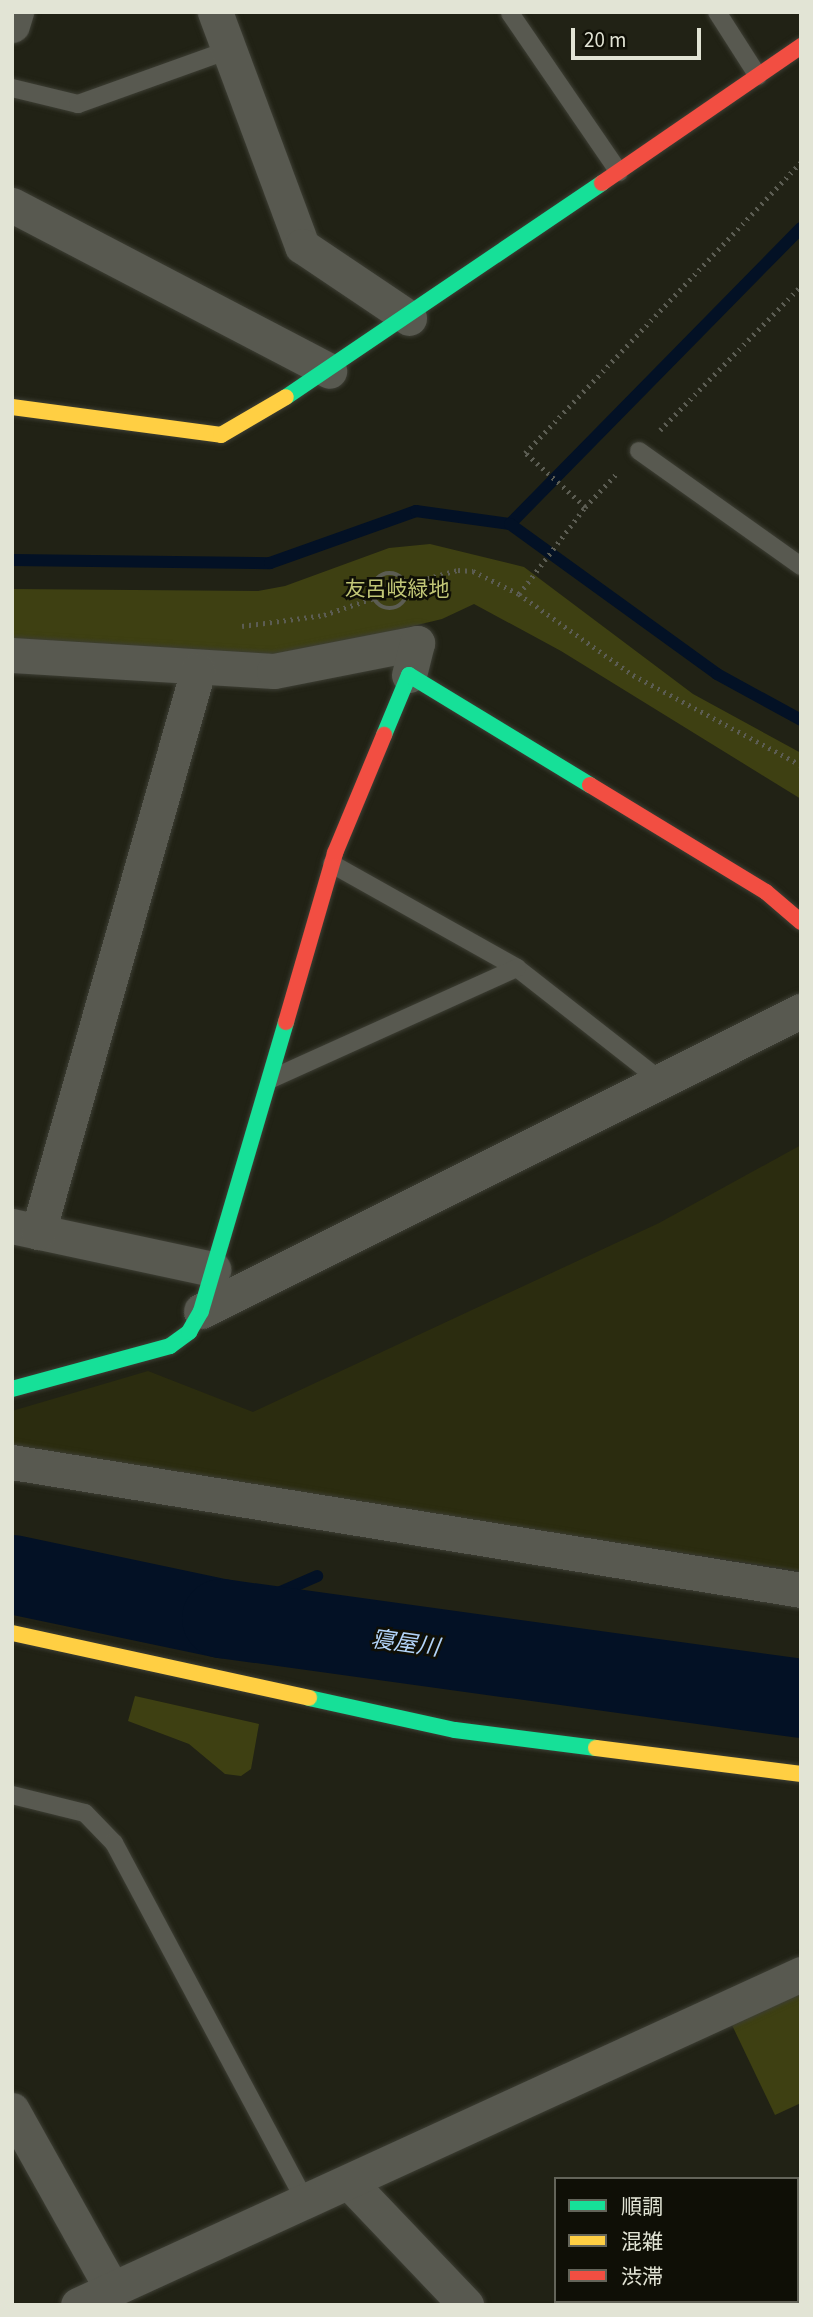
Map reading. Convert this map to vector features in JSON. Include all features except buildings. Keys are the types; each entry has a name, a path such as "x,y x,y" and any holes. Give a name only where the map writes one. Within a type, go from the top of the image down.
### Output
{"street":[{"path":"12,25 16,12"},
{"path":"215,12 302,246 409,318"},
{"path":"12,407 221,435 329,371 409,318 801,46"},
{"path":"12,205 329,371"},
{"path":"12,656 198,670 274,671 417,643 409,675 332,864 201,1311 189,1332 170,1346 12,1390"},
{"path":"198,670 25,1229 213,1269"},
{"path":"409,675 766,892 801,922"},
{"path":"201,1311 801,1011"},
{"path":"12,1462 801,1590"},
{"path":"12,1633 455,1730 801,1774"},
{"path":"78,2305 129,2290 305,2201 801,1974"},
{"path":"12,2110 129,2290"},
{"path":"349,2182 466,2305"}],"lane":[{"path":"717,12 758,76"},
{"path":"510,13 619,173"},
{"path":"12,88 78,104 229,50"},
{"path":"639,451 801,566"},
{"path":"332,864 517,968 661,1081"},
{"path":"268,1080 517,968"},
{"path":"12,1795 86,1813 114,1843 305,2201"}],"path":[{"path":"585,507 525,453 801,162"},
{"path":"519,594 585,507 801,286"},
{"path":"407,584 458,570 473,571 519,594 633,675 801,765"},
{"path":"383,574 401,576 407,584 409,593 398,608 389,609 374,598 372,589 383,574"},
{"path":"229,627 324,615 374,598"}],"shaded area":[{"path":"801,1145 801,1571 12,1450 12,1411 148,1371 253,1412 659,1223"}],"green space":[{"name":"友呂岐緑地","path":"430,544 524,567 693,694 801,753 801,799 561,651 474,604 442,619 297,654 215,659 12,643 12,589 258,591 285,586 389,548"},
{"path":"135,1696 259,1724 251,1769 241,1776 225,1774 189,1744 128,1721"},
{"path":"801,1993 801,2103 775,2115 731,2023"}],"waterway":[{"path":"510,524 801,228"},
{"path":"12,560 270,563 416,511 510,524 717,674 801,720"},
{"name":"寝屋川","path":"12,1574 221,1618 801,1698"},
{"path":"221,1618 317,1576"}],"traffic: fast":[{"path":"286,397 602,183"},
{"path":"384,735 409,675 590,785"},
{"path":"12,1389 170,1346 189,1332 201,1311 286,1022"},
{"path":"309,1698 455,1730 596,1748"}],"traffic: slow":[{"path":"12,407 221,435 286,397"},
{"path":"12,1633 309,1698"},
{"path":"596,1748 801,1774"}],"traffic: jam":[{"path":"602,183 801,46"},
{"path":"286,1022 335,853 384,735"},
{"path":"590,785 766,892 801,922"}]}
